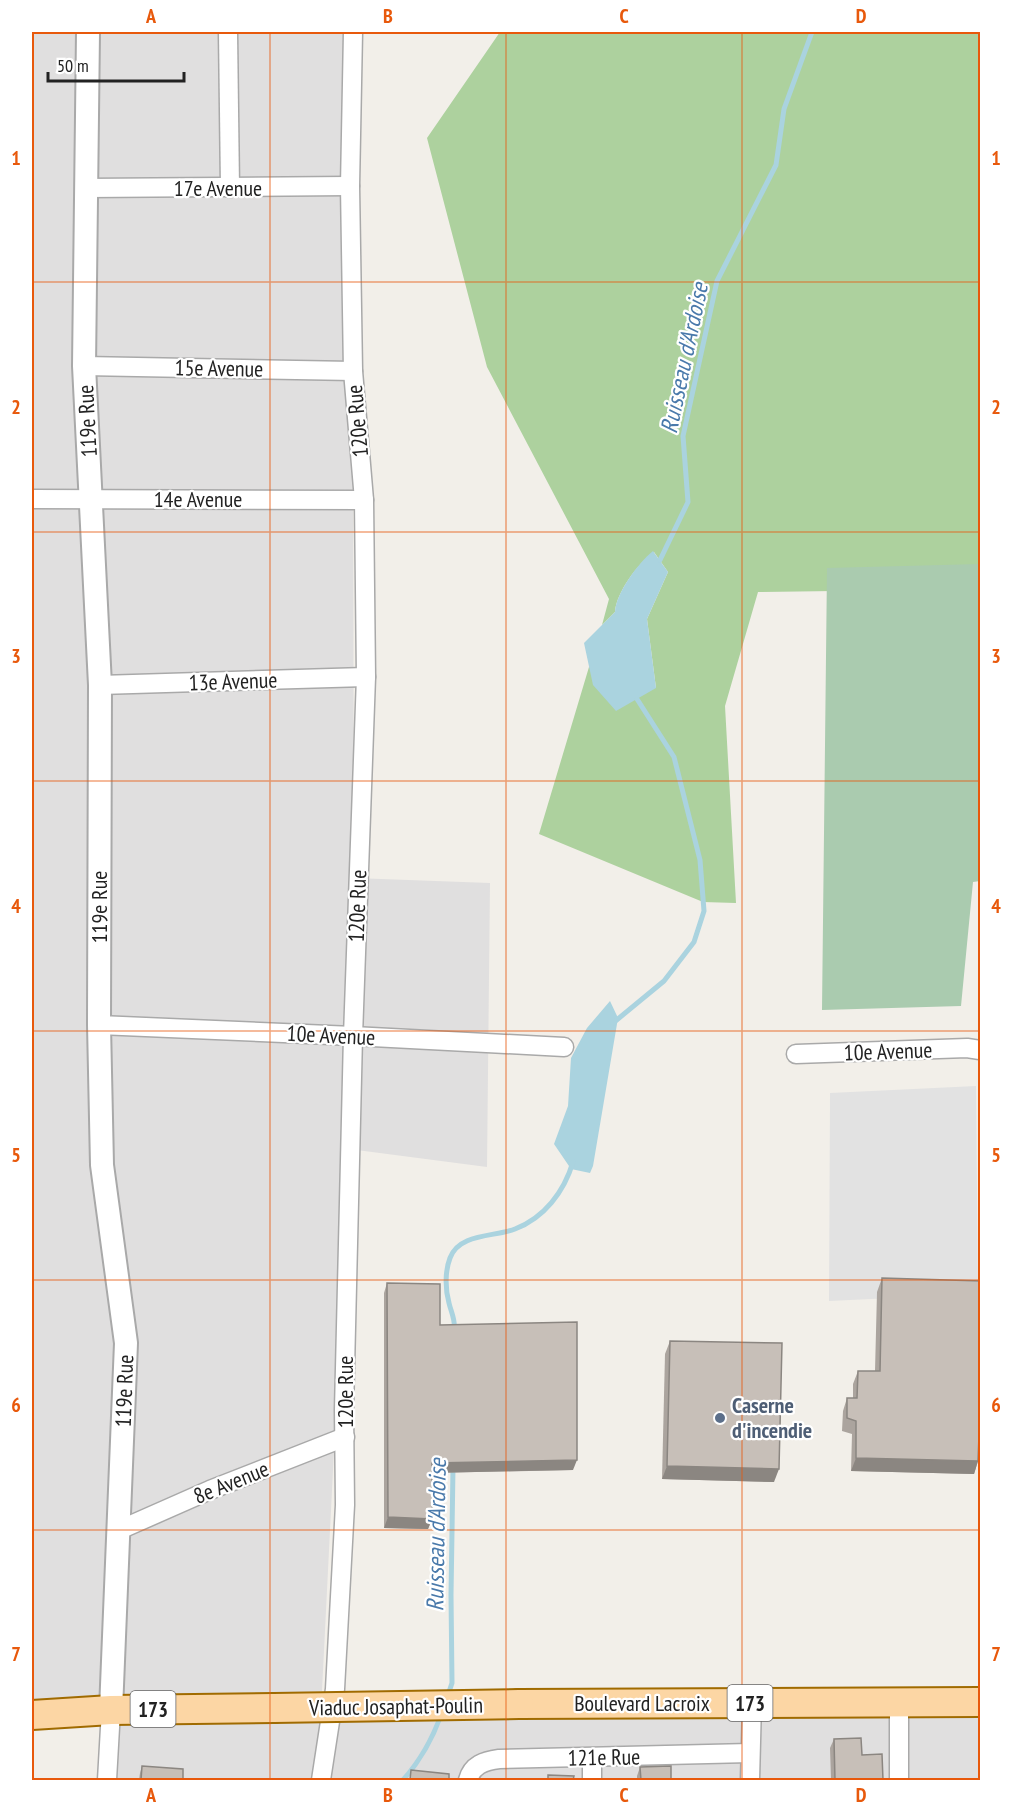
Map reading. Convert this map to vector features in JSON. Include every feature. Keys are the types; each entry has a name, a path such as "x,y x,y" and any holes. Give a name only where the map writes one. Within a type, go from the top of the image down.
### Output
{"main road":[{"name":"Boulevard Lacroix","path":"519,1704 981,1702"},
{"name":"Viaduc Josaphat-Poulin","path":"111,1710 519,1704"},
{"name":"173","path":"32,1716 111,1710"}],"street":[{"name":"119e Rue","path":"88,32 84,366 100,685 99,1025 102,1165 126,1343 107,1780"},
{"path":"228,32 230,188"},
{"name":"120e Rue","path":"321,1780 335,1689 345,1505 344,1398 353,1036 366,677 364,501 353,371 350,186 352,32"},
{"name":"17e Avenue","path":"86,188 350,186"},
{"name":"15e Avenue","path":"84,366 353,371"},
{"name":"14e Avenue","path":"32,499 364,501"},
{"name":"13e Avenue","path":"100,685 366,677"},
{"name":"10e Avenue","path":"99,1025 564,1047"},
{"name":"10e Avenue","path":"796,1054 967,1048 981,1050"},
{"name":"8e Avenue","path":"117,1531 210,1490 345,1437"},
{"path":"750,1780 752,1702"},
{"path":"899,1702 899,1780"},
{"name":"121e Rue","path":"468,1780 477,1765 488,1760 750,1754"},
{"path":"592,1758 592,1780"}],"shaded area":[{"path":"32,32 352,32 354,878 490,883 487,1167 349,1149 322,1691 32,1708"},
{"path":"976,1086 978,1294 829,1301 830,1093"},
{"path":"111,1710 980,1716 980,1780 112,1780"}],"green space":[{"path":"500,32 980,32 980,589 758,592 725,706 736,903 703,902 539,834 589,667 656,688 647,619 668,572 654,552 641,563 629,579 619,596 615,612 602,625 609,599 487,367 427,138"},
{"path":"980,564 980,881 973,882 961,1006 822,1010 827,568"}],"water":[{"path":"653,551 668,572 647,619 656,688 616,711 593,685 584,643 615,612 619,596 629,579"},
{"path":"610,1001 618,1018 590,1173 571,1169 554,1144 568,1106 571,1058 587,1028"}],"building":[{"path":"882,1278 981,1281 978,1461 856,1458 856,1421 847,1418 847,1398 857,1398 858,1371 880,1371"},
{"path":"387,1283 440,1284 440,1325 577,1322 577,1460 432,1463 432,1519 388,1517"},
{"name":"Caserne d'incendie","path":"670,1341 782,1343 779,1469 667,1466"},
{"path":"861,1738 862,1755 882,1754 883,1780 835,1780 834,1739"},
{"path":"142,1766 183,1769 183,1780 141,1780"},
{"path":"671,1766 671,1780 641,1780 640,1767"},
{"path":"411,1770 449,1774 449,1780 410,1780"},
{"path":"548,1775 574,1776 573,1780 548,1780"}],"waterway":[{"name":"Ruisseau d'Ardoise","path":"660,560 688,502 683,436 717,281 776,165 784,109 812,32"},
{"path":"613,1023 664,981 694,942 704,911 700,860 674,757 637,699"},
{"name":"Ruisseau d'Ardoise","path":"454,1330 446,1280 448,1263 455,1250 469,1240 507,1232 535,1218 552,1203 564,1184 573,1162"},
{"name":"Ruisseau d'Ardoise","path":"448,1695 452,1683 453,1468"},
{"name":"Ruisseau d'Ardoise","path":"403,1780 425,1750 441,1715"}],"place":[{"name":"Caserne d'incendie","path":"720,1418"}]}
